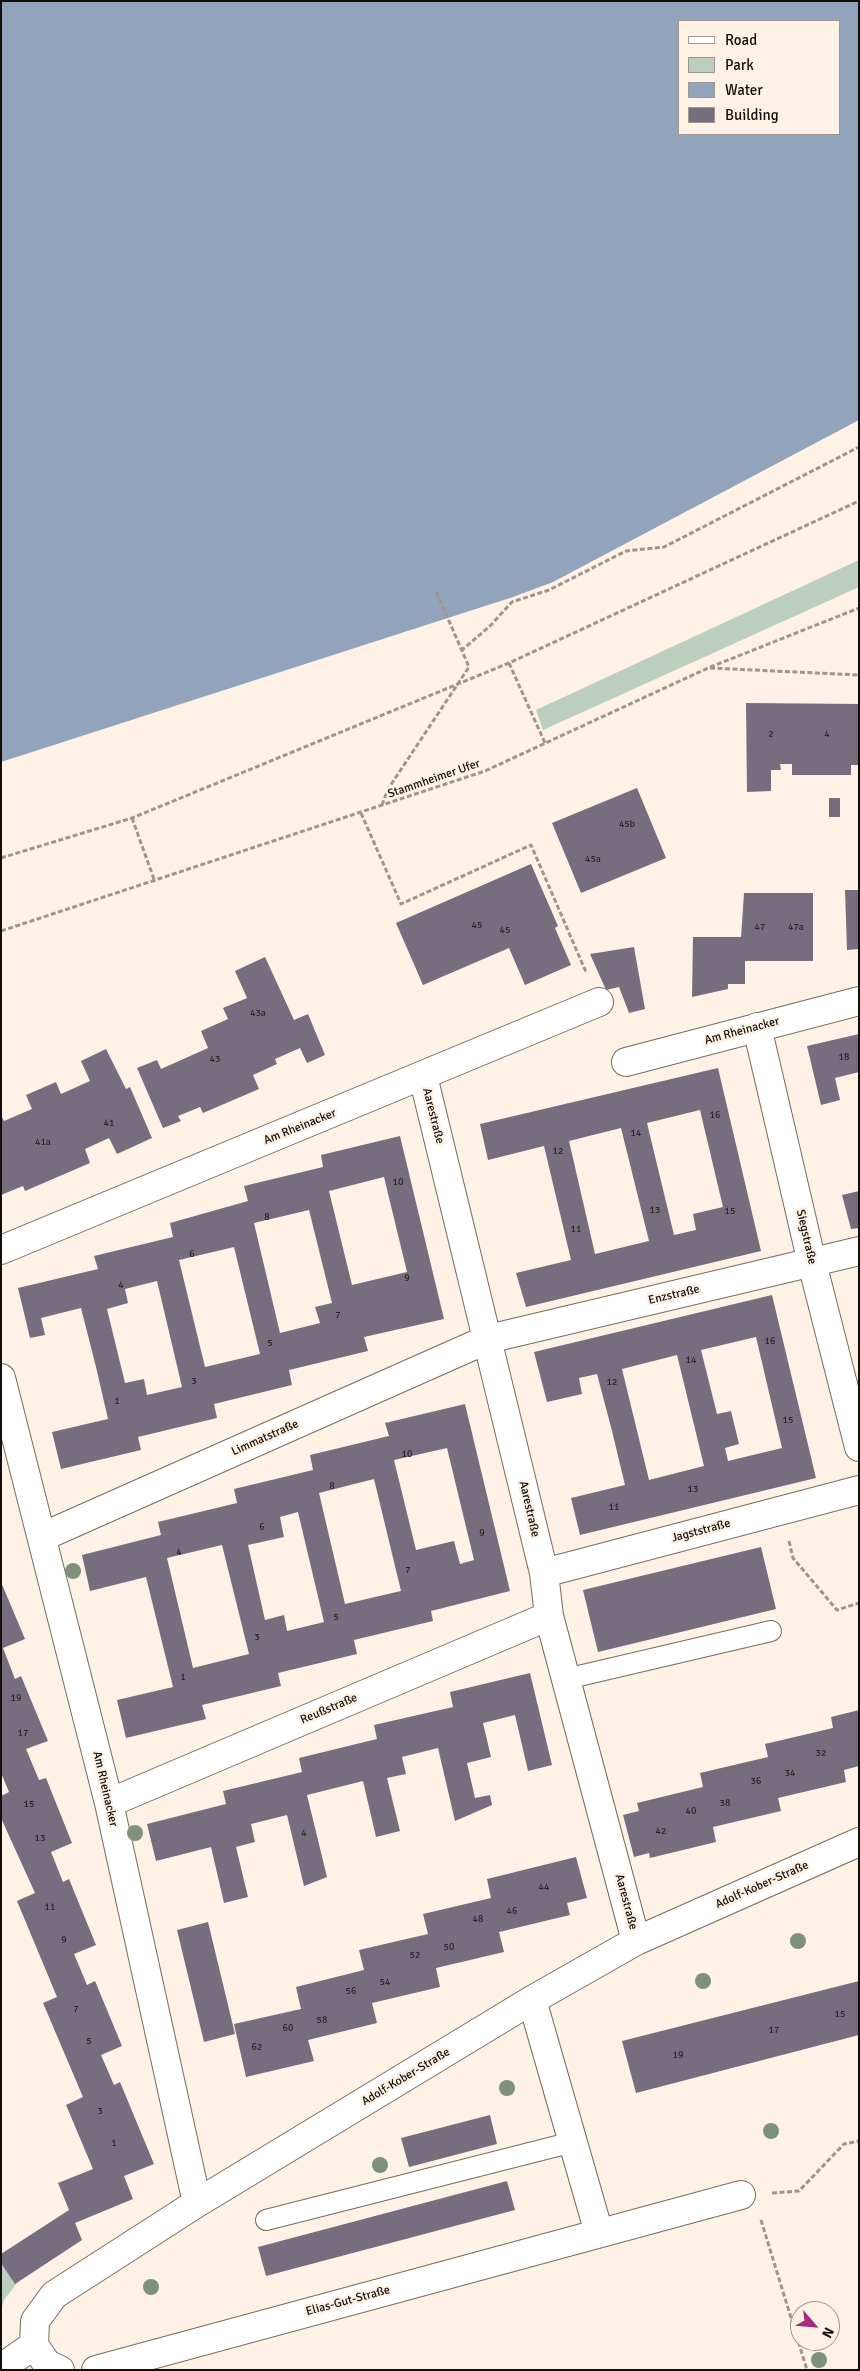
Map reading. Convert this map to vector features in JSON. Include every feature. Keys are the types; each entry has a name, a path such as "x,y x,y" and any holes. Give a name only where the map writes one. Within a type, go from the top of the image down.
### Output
{"street":[{"name":"Am Rheinacker","path":"626,1062 859,1001"},
{"name":"Am Rheinacker","path":"1,1250 599,1002"},
{"name":"Siegstraße","path":"757,1027 812,1263 859,1447"},
{"name":"Aarestraße","path":"423,1076 544,1573 549,1616 636,1941"},
{"name":"Enzstraße","path":"488,1339 859,1252"},
{"name":"Limmatstraße","path":"42,1537 488,1339"},
{"name":"Am Rheinacker","path":"1,1378 6,1417 42,1537 109,1803 196,2202"},
{"name":"Jagststraße","path":"544,1573 859,1490"},
{"name":"Reußstraße","path":"109,1803 549,1616"},
{"name":"Adolf-Kober-Straße","path":"34,2345 35,2321 54,2295 196,2202 532,2000 636,1941 859,1842"},
{"path":"532,2000 600,2233"},
{"name":"Elias-Gut-Straße","path":"96,2370 741,2194"},
{"path":"1,2368 34,2345 48,2364 60,2370"}],"lane":[{"path":"566,1680 771,1631"},
{"path":"266,2220 573,2142"}],"path":[{"path":"461,651 490,626 512,602 549,590 626,551 664,546 859,447"},
{"path":"1,858 132,818 458,684 508,663 859,501"},
{"path":"382,806 388,789 469,667 436,591"},
{"name":"Stammheimer Ufer","path":"1,931 155,882 485,771 708,668 859,608"},
{"path":"508,663 545,743"},
{"path":"708,668 859,675"},
{"path":"360,813 401,904 531,845 599,1002"},
{"path":"132,818 155,882"},
{"path":"782,1510 793,1558 837,1610 859,1603"},
{"path":"741,2194 799,2191 844,2144 859,2141"},
{"path":"741,2194 762,2220 807,2370"}],"green space":[{"path":"859,560 859,587 543,730 536,710"},
{"path":"1,2259 17,2283 4,2300 1,2310"}],"water":[{"path":"1,1 859,1 859,420 553,582 513,597 1,762"}],"building":[{"path":"746,703 859,704 859,765 851,765 851,775 792,775 792,764 780,764 781,770 771,770 771,791 747,792"},
{"path":"637,788 666,858 581,893 552,823"},
{"path":"829,798 840,798 840,817 829,817"},
{"path":"531,864 558,926 555,928 571,965 525,985 509,948 423,985 396,923"},
{"path":"845,890 859,890 859,949 847,950"},
{"path":"744,893 813,893 813,961 745,961 745,984 728,984 728,989 692,997 693,937 741,937"},
{"path":"634,947 645,1009 629,1013 619,987 606,990 590,954"},
{"path":"265,957 294,1020 308,1014 325,1055 307,1063 300,1048 275,1059 277,1064 253,1075 259,1089 203,1113 200,1107 178,1116 181,1121 163,1128 137,1068 157,1060 161,1069 208,1048 201,1031 228,1019 223,1008 247,998 235,971"},
{"path":"859,1034 859,1072 835,1078 840,1100 821,1105 807,1046"},
{"path":"106,1049 126,1089 130,1087 152,1138 117,1154 109,1138 85,1149 90,1163 25,1191 23,1186 1,1195 1,1115 4,1121 32,1109 26,1095 56,1082 61,1094 90,1081 81,1061"},
{"path":"718,1068 761,1251 526,1307 516,1273 571,1260 544,1146 488,1160 480,1124","holes":["700,1110 723,1207 693,1214 696,1230 674,1235 647,1123","621,1128 649,1241 595,1254 569,1141"]},
{"path":"400,1136 444,1319 364,1337 368,1351 289,1370 292,1385 214,1404 217,1418 138,1437 141,1450 61,1469 52,1432 108,1419 96,1367 81,1308 41,1318 45,1335 30,1338 18,1288 98,1269 94,1256 173,1237 170,1223 248,1201 244,1186 323,1167 321,1155","holes":["384,1177 407,1272 352,1285 329,1191","309,1210 332,1303 315,1307 320,1323 280,1333 254,1223","234,1247 260,1354 205,1367 179,1260","157,1281 182,1387 147,1395 144,1379 125,1383 107,1309 128,1303 125,1289"]},
{"path":"859,1191 859,1228 851,1229 842,1195"},
{"path":"772,1295 816,1478 580,1535 571,1498 625,1485 612,1431 597,1374 579,1378 582,1394 547,1402 534,1352","holes":["756,1337 782,1448 728,1461 725,1448 739,1444 731,1411 717,1414 701,1350","677,1355 704,1466 649,1480 622,1369"]},
{"path":"465,1404 510,1591 431,1611 433,1621 354,1640 357,1654 278,1673 281,1686 202,1705 206,1719 126,1738 117,1700 173,1687 146,1577 90,1591 82,1555 161,1535 158,1522 237,1503 234,1489 313,1470 310,1455 389,1436 385,1423","holes":["447,1448 474,1560 460,1564 454,1541 416,1550 394,1460","374,1479 401,1591 345,1604 319,1493","298,1512 324,1622 287,1631 284,1615 265,1620 248,1545 284,1537 280,1517","222,1545 249,1654 193,1668 167,1558"]},
{"path":"761,1547 776,1609 598,1652 583,1590"},
{"path":"1,1582 25,1639 3,1648 15,1679 21,1676 48,1741 26,1749 39,1780 46,1778 72,1843 51,1852 63,1882 69,1879 96,1945 74,1954 87,1985 95,1981 122,2046 101,2055 114,2085 120,2082 154,2164 124,2176 133,2199 75,2223 82,2240 15,2284 1,2263 1,2254 69,2210 58,2183 93,2169 66,2105 83,2097 43,2003 57,1997 17,1901 35,1893 1,1818 1,1796 9,1792 1,1773"},
{"path":"530,1673 552,1765 528,1771 515,1715 483,1723 491,1757 467,1763 475,1798 490,1795 492,1805 455,1821 438,1748 402,1757 406,1774 387,1778 400,1831 376,1837 363,1781 307,1795 327,1877 304,1886 287,1815 251,1824 255,1842 236,1847 248,1897 224,1903 211,1847 156,1861 147,1824 226,1804 223,1791 302,1772 299,1758 377,1739 374,1725 453,1707 450,1692"},
{"path":"859,1710 859,1766 844,1770 846,1782 778,1798 781,1811 713,1827 716,1842 650,1858 649,1853 634,1857 623,1815 639,1811 637,1803 703,1787 700,1773 768,1757 765,1744 833,1728 831,1717"},
{"path":"576,1857 587,1898 567,1903 570,1915 499,1932 504,1952 436,1968 440,1987 372,2003 377,2023 308,2040 314,2061 246,2077 234,2024 301,2009 296,1987 364,1970 359,1950 428,1934 423,1914 491,1898 487,1879"},
{"path":"208,1922 235,2034 204,2042 177,1930"},
{"path":"859,1981 859,2035 636,2093 622,2041"},
{"path":"490,2115 497,2144 409,2167 401,2138"},
{"path":"507,2181 515,2210 266,2276 258,2247"}]}
